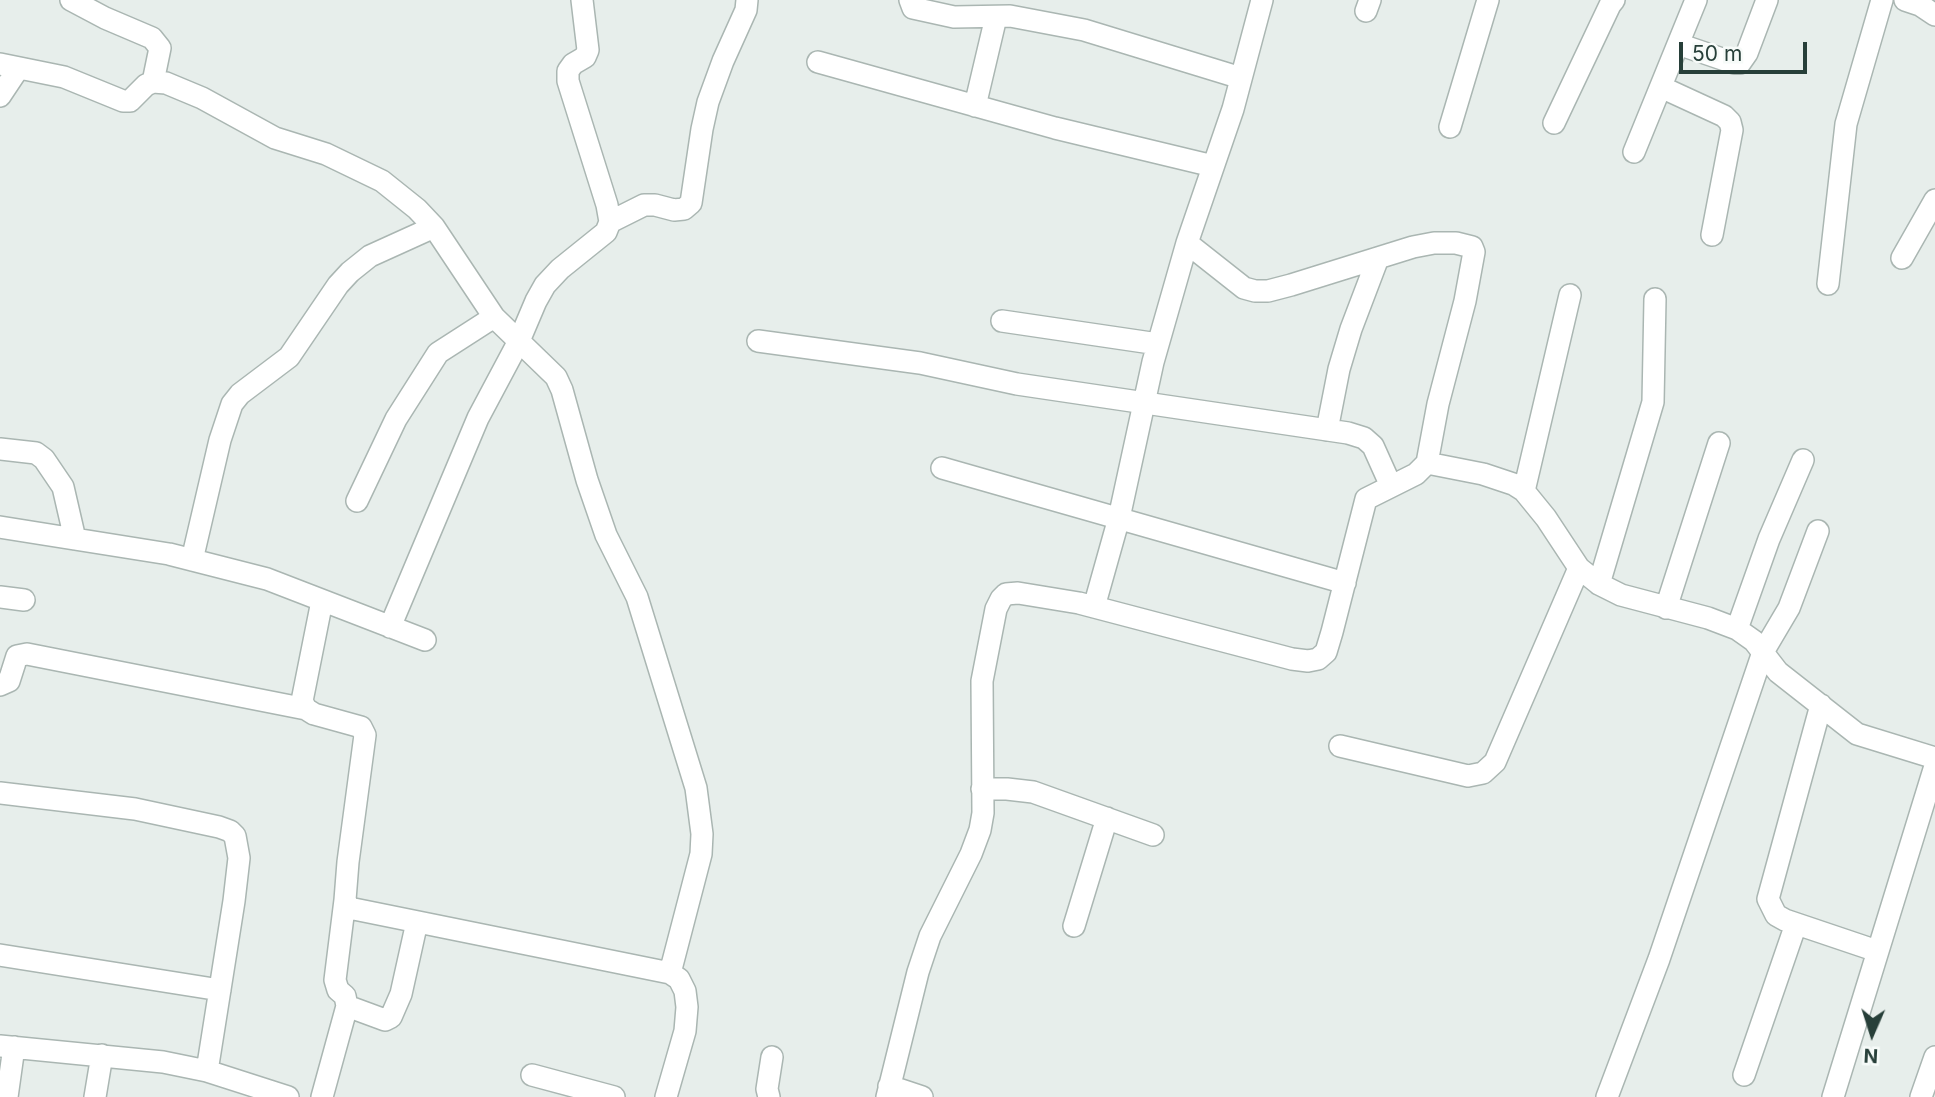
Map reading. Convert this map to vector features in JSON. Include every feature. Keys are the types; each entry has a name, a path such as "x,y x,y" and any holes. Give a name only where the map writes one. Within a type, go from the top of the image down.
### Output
{"street":[{"path":"71,0 107,9 152,38 160,48 153,82"},
{"path":"390,627 478,418 545,285 560,269 606,232 610,222 568,81 568,71 573,64 585,57 588,50 582,0"},
{"path":"610,222 645,205 674,210 684,209 691,203 708,102 746,10 747,0"},
{"path":"910,0 913,8 954,17 1010,16 1084,30 1241,78"},
{"path":"1094,607 1119,518 1158,344 1187,243 1233,109 1262,0"},
{"path":"1450,127 1488,0"},
{"path":"1554,123 1609,5 1614,0"},
{"path":"1634,152 1696,0"},
{"path":"1678,44 1740,63 1747,53 1768,0"},
{"path":"1828,284 1846,124 1882,0"},
{"path":"1905,0 1920,5 1935,15"},
{"path":"975,106 996,17"},
{"path":"818,62 1055,128 1213,166"},
{"path":"0,96 9,66 64,77 123,101 130,101 146,85 153,82 166,83 202,98 275,138 348,163 382,181 417,209 468,275 494,317 556,377 606,535 637,597 696,788 702,834 701,855 670,973"},
{"path":"1661,87 1724,116 1730,122 1732,130 1712,234"},
{"path":"1902,258 1935,200"},
{"path":"192,560 220,440 233,404 240,394 289,357 338,285 350,272 370,256 433,227"},
{"path":"922,1097 888,1092 918,972 930,936 980,830 983,813 982,681 993,621 1000,599 1006,594 1018,593 1094,607 1292,660 1318,659 1326,652 1366,499 1416,474 1427,463 1438,404 1465,301 1474,252 1472,247 1466,244 1434,243 1291,285 1268,291 1255,291 1244,288 1187,243"},
{"path":"1326,430 1351,328 1378,258"},
{"path":"1524,491 1570,295"},
{"path":"1599,584 1653,402 1656,299"},
{"path":"356,502 396,419 438,353 494,317"},
{"path":"1002,321 1158,344"},
{"path":"758,341 920,363 1017,384 1364,438 1373,446 1391,486"},
{"path":"1666,608 1718,443"},
{"path":"0,449 36,453 44,459 63,487 75,539"},
{"path":"1737,629 1802,460"},
{"path":"1427,463 1497,478 1524,491 1546,518 1579,568 1599,584 1621,595 1715,620 1737,629 1746,634 1778,672 1857,734 1935,758"},
{"path":"942,468 1345,583"},
{"path":"0,527 192,560 267,579 425,640"},
{"path":"1607,1097 1659,958 1763,652 1788,608 1818,531"},
{"path":"1340,746 1468,776 1483,773 1495,762 1579,568"},
{"path":"0,597 24,600"},
{"path":"306,709 302,692 322,601"},
{"path":"0,685 9,681 17,656 27,654 306,709 314,714 362,727 365,735 335,980 338,990 345,996 347,1006 322,1097"},
{"path":"1821,705 1768,899 1776,915 1877,951"},
{"path":"1833,1097 1935,766"},
{"path":"982,789 1032,792 1153,835"},
{"path":"0,793 135,809 230,831 235,836 239,858 207,1071"},
{"path":"1074,926 1107,818"},
{"path":"345,900 349,908 358,911 670,973 679,979 685,991 687,1007 684,1031 666,1097"},
{"path":"347,1006 385,1020 391,1017 401,994 417,922"},
{"path":"1744,1074 1796,924"},
{"path":"0,955 220,990"},
{"path":"7,1097 7,1047 102,1055 207,1071 288,1097"},
{"path":"95,1097 102,1055"},
{"path":"769,1097 767,1089 772,1057"},
{"path":"1921,1097 1935,1057"},
{"path":"532,1075 614,1097"}]}
